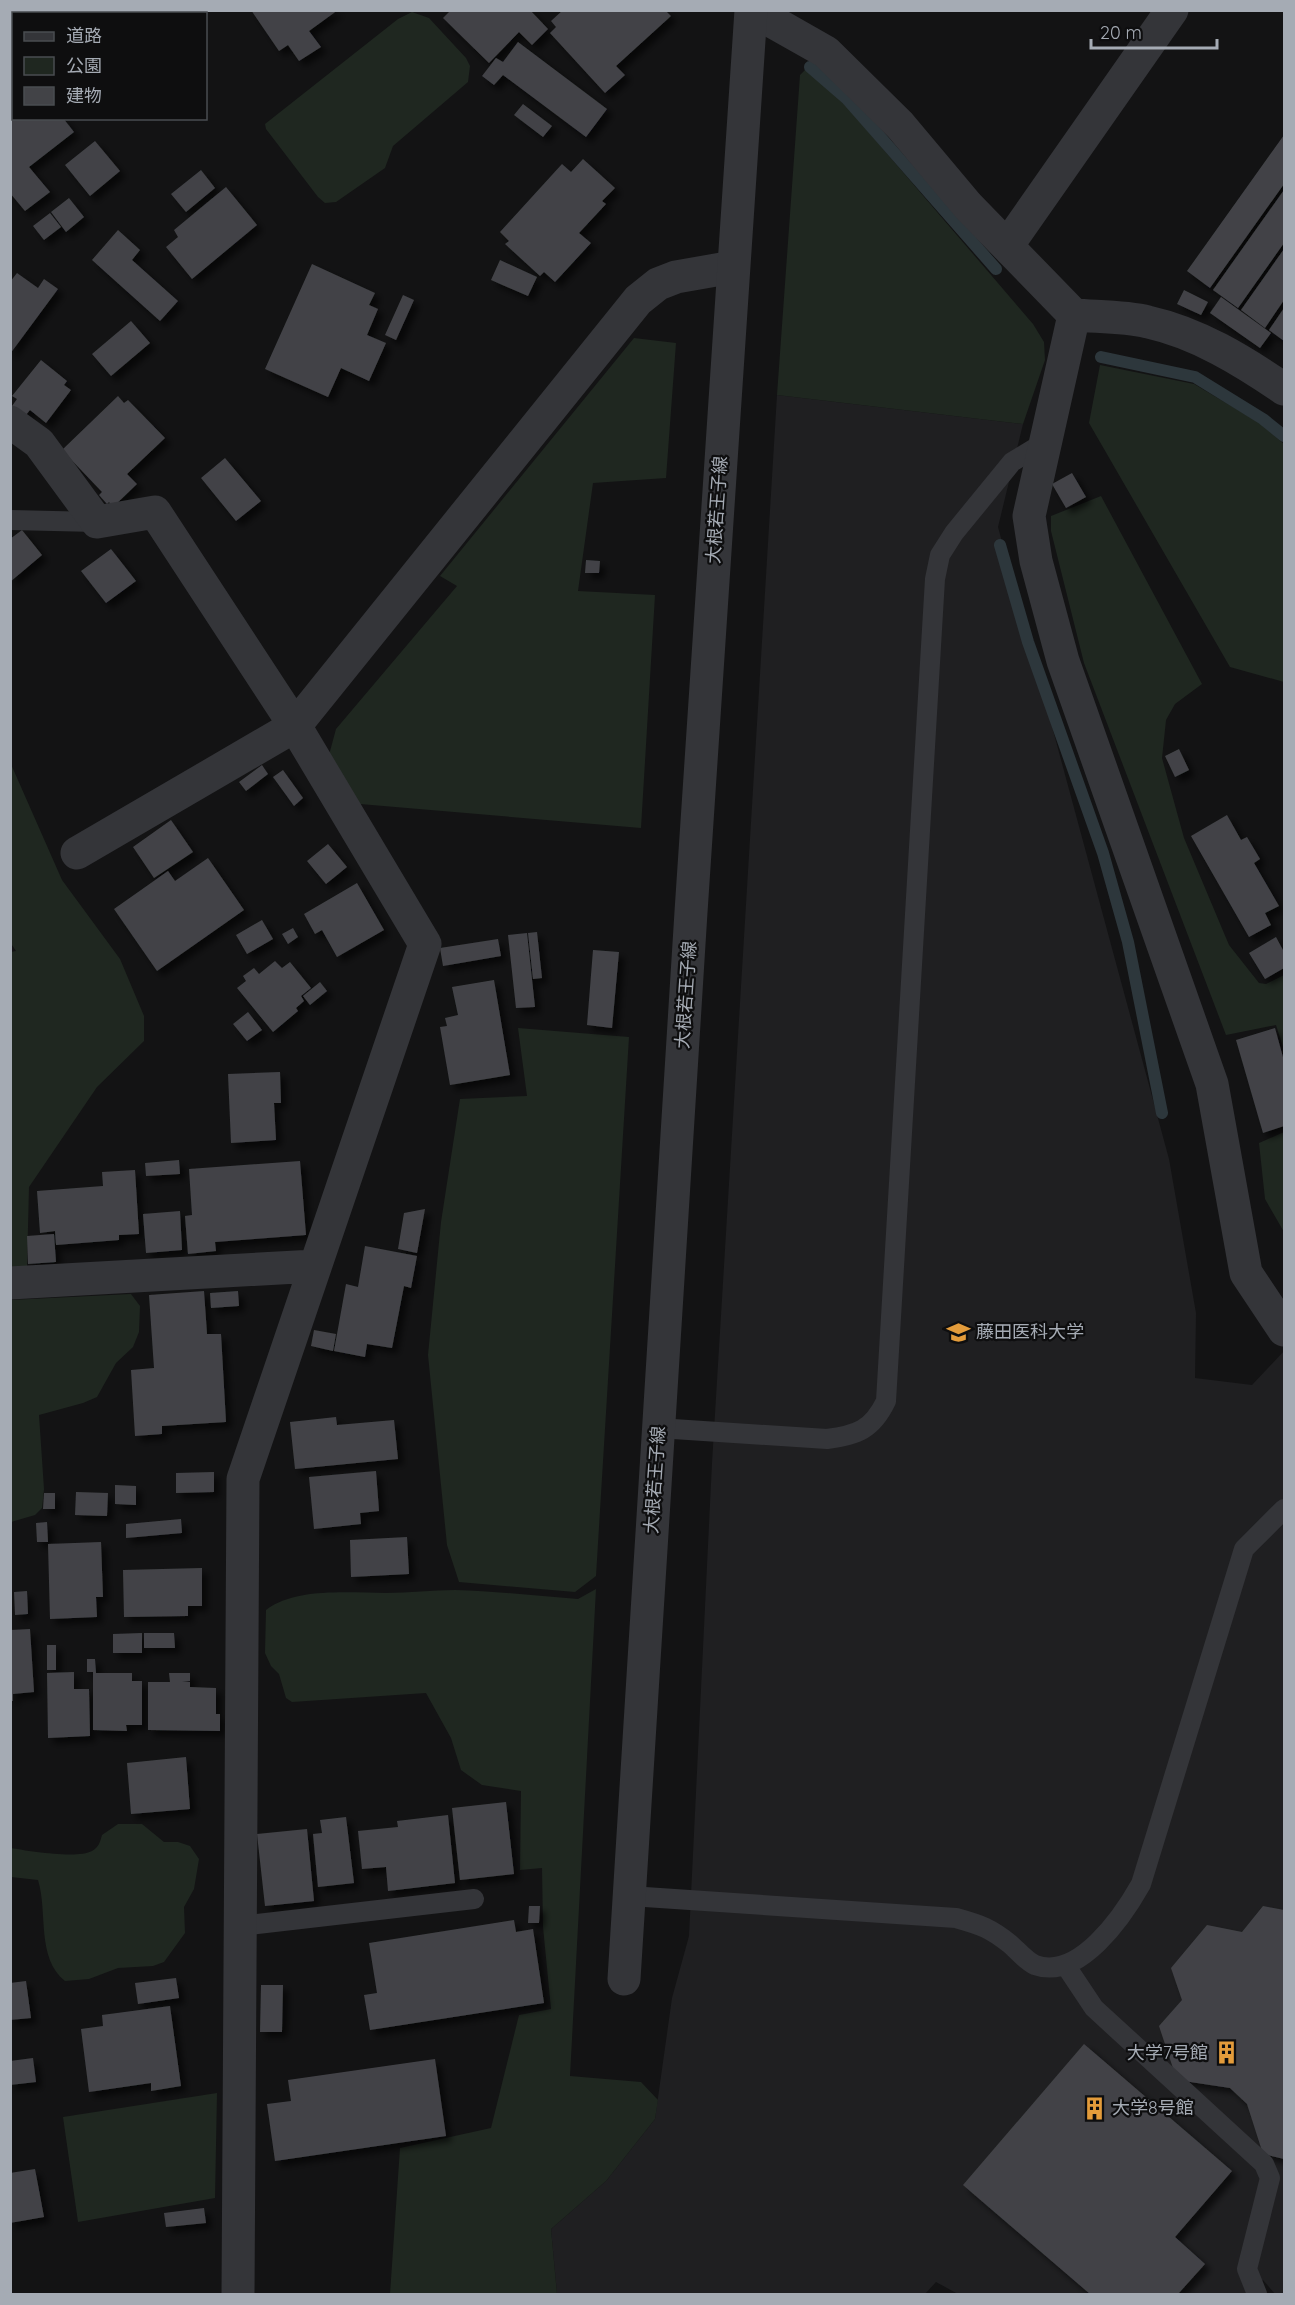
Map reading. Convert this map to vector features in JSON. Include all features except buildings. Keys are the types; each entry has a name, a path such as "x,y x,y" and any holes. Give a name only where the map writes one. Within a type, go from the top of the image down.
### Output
{"street":[{"path":"752,10 826,52 900,125 968,206 1074,315 1147,321 1198,338 1284,389"},
{"name":"大根若王子線","path":"624,1979 733,267 752,10"},
{"path":"1007,246 1172,10"},
{"path":"77,853 295,726 638,300 658,284 676,277 733,267"},
{"path":"1074,315 1029,516 1036,561 1063,661 1212,1084 1246,1273 1284,1330"},
{"path":"10,422 39,443 97,522 155,512 295,726 425,944 243,1479 238,2295"},
{"path":"10,1283 315,1266"}],"lane":[{"path":"658,1428 827,1438 851,1435 869,1425 880,1413 886,1401 935,579 940,555 954,533 1012,462 1045,442"},
{"path":"10,520 97,522"},
{"path":"630,1896 956,1918 984,1925 1034,1964 1053,1968 1066,1966 1109,1930 1123,1914 1141,1884 1244,1549 1284,1509"},
{"path":"240,1926 474,1899"},
{"path":"1066,1966 1094,2008 1264,2164 1270,2178 1247,2269 1257,2295"}],"shaded area":[{"name":"藤田医科大学","path":"777,395 1023,424 998,527 1169,1159 1196,1313 1195,1378 1252,1385 1284,1351 1284,2294 1275,2294 1263,2280 1246,2294 958,2294 936,2282 925,2294 557,2294 551,2229 606,2181 655,2119 672,1998 689,1936 712,1463"}],"green space":[{"path":"412,12 429,18 466,58 470,66 468,82 393,146 385,168 336,202 325,203 266,129 265,124 398,19"},
{"path":"805,70 842,101 1033,324 1044,342 1045,360 1023,424 777,395 800,75"},
{"path":"634,338 676,343 666,478 593,483 578,591 655,595 641,828 360,804 329,755 336,729 457,586 440,576"},
{"path":"1100,365 1194,384 1260,423 1284,444 1284,682 1230,667 1089,423"},
{"path":"1101,496 1202,684 1175,704 1166,720 1162,758 1184,838 1229,945 1259,983 1266,984 1284,975 1284,1050 1276,1025 1226,1035 1084,663 1051,531 1051,516"},
{"path":"10,762 62,880 120,959 144,1016 144,1041 97,1087 29,1187 27,1267 11,1268 10,952 16,951 10,942"},
{"path":"518,1028 629,1037 596,1576 575,1592 459,1582 447,1545 428,1355 441,1222 460,1099 527,1096"},
{"path":"1284,1132 1284,1232 1265,1199 1259,1143"},
{"path":"131,1294 140,1306 139,1332 133,1347 116,1363 97,1397 39,1415 44,1489 42,1508 35,1515 11,1522 11,1300"},
{"path":"596,1589 570,2076 641,2082 658,2100 655,2119 606,2181 551,2229 557,2294 390,2294 400,2148 491,2128 519,2015 551,2009 543,1927 542,1868 520,1870 521,1791 482,1785 461,1770 451,1738 426,1693 292,1702 286,1698 279,1674 271,1666 265,1653 266,1610 292,1598 324,1593 455,1590 578,1599"},
{"path":"118,1824 142,1824 164,1842 178,1842 190,1846 199,1859 194,1889 184,1907 185,1933 164,1962 153,1966 118,1968 89,1979 65,1981 56,1971 46,1947 38,1880 11,1877 11,1848 52,1854 85,1853 96,1848 102,1835"},
{"path":"217,2093 215,2198 78,2222 63,2117"}],"waterway":[{"path":"810,67 847,99 996,269"},
{"path":"1101,357 1195,377 1263,419 1284,436"},
{"path":"1000,545 1028,642 1103,853 1128,942 1162,1113"}],"place":[{"name":"藤田医科大学","path":"958,1332"},
{"name":"大学7号館","path":"1226,2053"},
{"name":"大学8号館","path":"1094,2108"}]}
